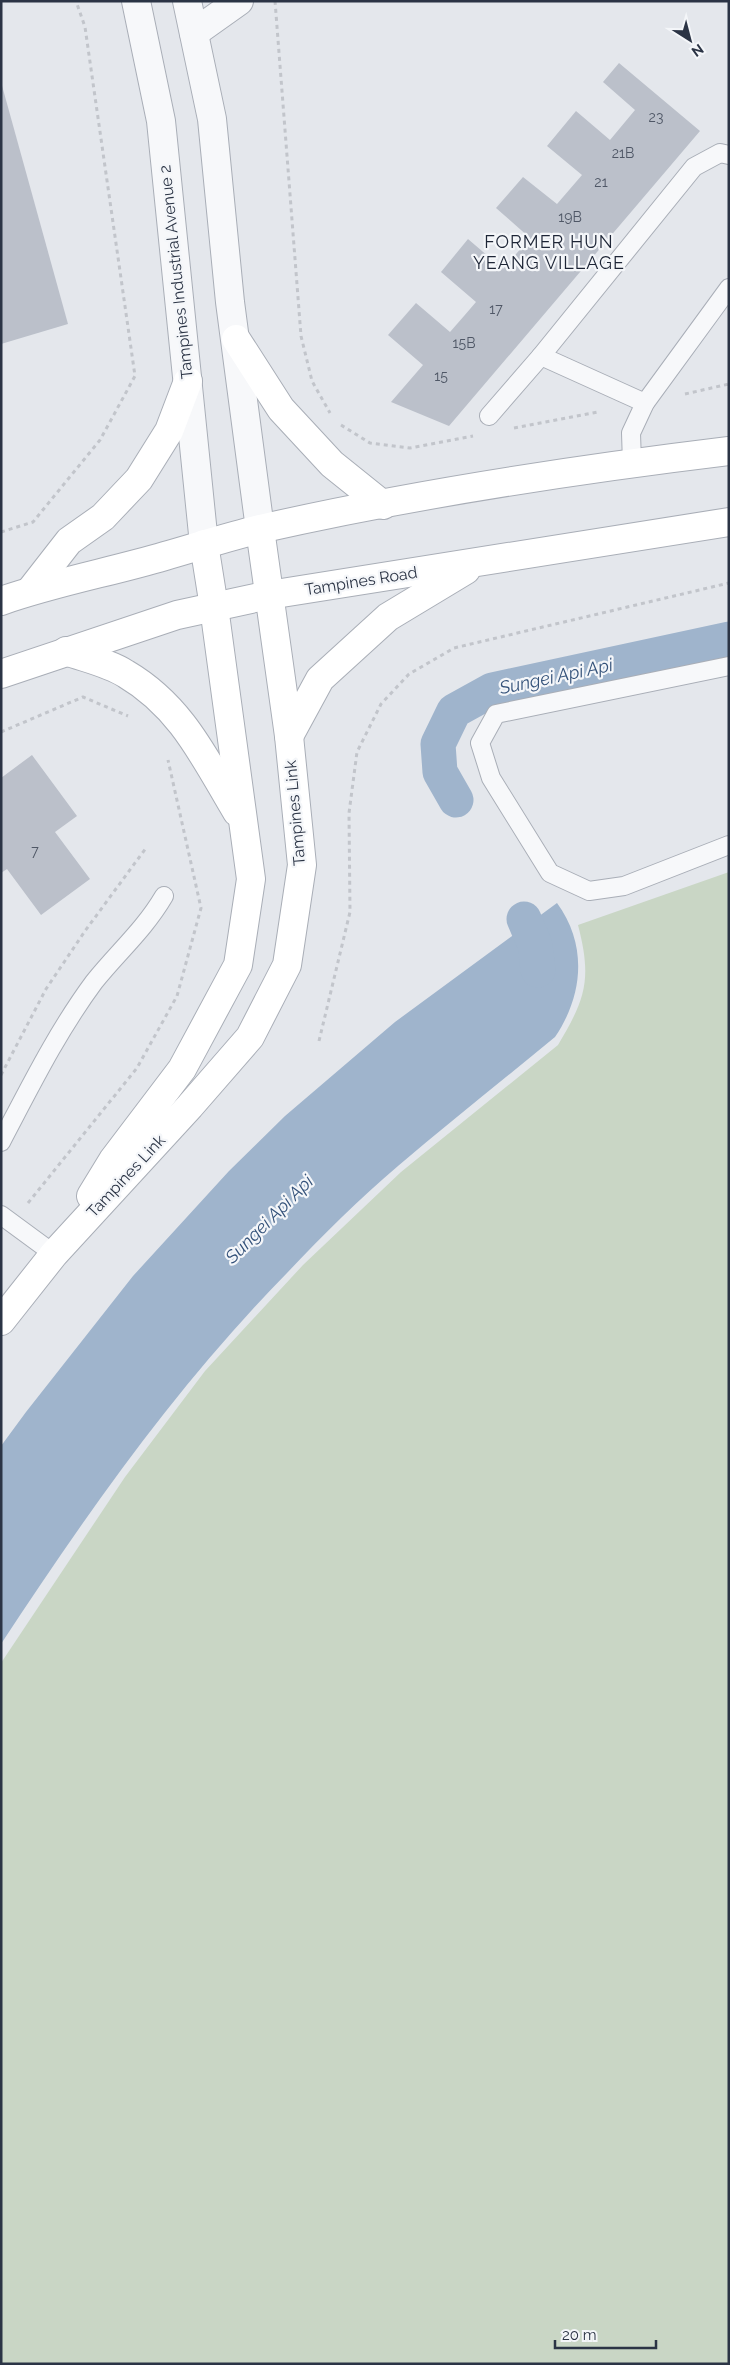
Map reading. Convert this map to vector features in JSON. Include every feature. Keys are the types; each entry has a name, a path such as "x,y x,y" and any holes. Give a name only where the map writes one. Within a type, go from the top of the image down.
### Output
{"main road":[{"path":"236,339 281,409 332,464 383,505"},
{"path":"30,591 69,541 103,516 139,479 170,431 188,381"},
{"path":"1,601 30,591 166,556 260,529 383,505 632,463 729,451"},
{"name":"Tampines Road","path":"1,674 176,615 269,595 729,522"},
{"name":"Tampines Link","path":"1,1321 54,1254 190,1106 250,1037 287,965 302,865 289,736 260,529"},
{"name":"Tampines Link","path":"54,1254 113,1160 182,1069 238,965 251,879 204,544"},
{"path":"289,736 320,678 388,616 477,563"},
{"path":"66,651 125,673 157,697 198,744 243,822"}],"street":[{"name":"Tampines Industrial Avenue 2","path":"136,1 161,121 204,544"},
{"path":"187,1 212,119 230,302 260,529"},
{"path":"194,33 239,1"}],"lane":[{"path":"488,416 541,356 694,167 720,153 729,155"},
{"path":"632,463 631,433 645,403 729,288"},
{"path":"541,356 645,403"},
{"path":"729,666 496,714 480,744 491,778 550,873 589,892 624,886 729,845"},
{"path":"1,1142 52,1046 95,982 151,918 164,896"},
{"path":"6,1219 54,1254"}],"path":[{"path":"1,532 34,522 100,440 135,376 85,28 76,1"},
{"path":"276,1 301,336 312,380 334,421 370,443 410,448 479,434"},
{"path":"508,429 645,403 729,384"},
{"path":"319,1041 350,912 349,813 357,752 380,704 409,674 454,648 729,583"},
{"path":"1,732 83,698 131,717"},
{"path":"6,1219 137,1068 177,996 201,908 167,756"},
{"path":"1,1075 46,989 85,931 146,848"}],"green space":[{"path":"729,872 729,2364 1,2364 1,1663 125,1477 205,1371 303,1265 401,1172 558,1045 575,1014 584,988 585,960 578,925"}],"water":[{"path":"557,903 567,919 574,936 578,970 576,988 571,1005 555,1037 369,1191 314,1245 247,1316 208,1360 135,1451 66,1547 1,1644 1,1446 26,1412 133,1276 229,1171 285,1116 395,1022"}],"building":[{"path":"619,63 700,131 449,426 391,402 423,365 388,335 416,303 450,332 476,302 441,272 468,239 503,269 530,238 496,208 523,177 557,204 582,175 547,146 576,111 610,140 635,110 603,82"},
{"path":"1,82 68,324 1,344"},
{"path":"32,755 77,816 55,832 90,879 41,915 7,869 1,873 1,778"}],"waterway":[{"name":"Sungei Api Api","path":"456,800 440,772 438,744 454,711 492,690 729,639"},
{"name":"Sungei Api Api","path":"524,919 535,945 538,970"}],"district":[{"name":"FORMER HUN YEANG VILLAGE","path":"549,251"}]}
